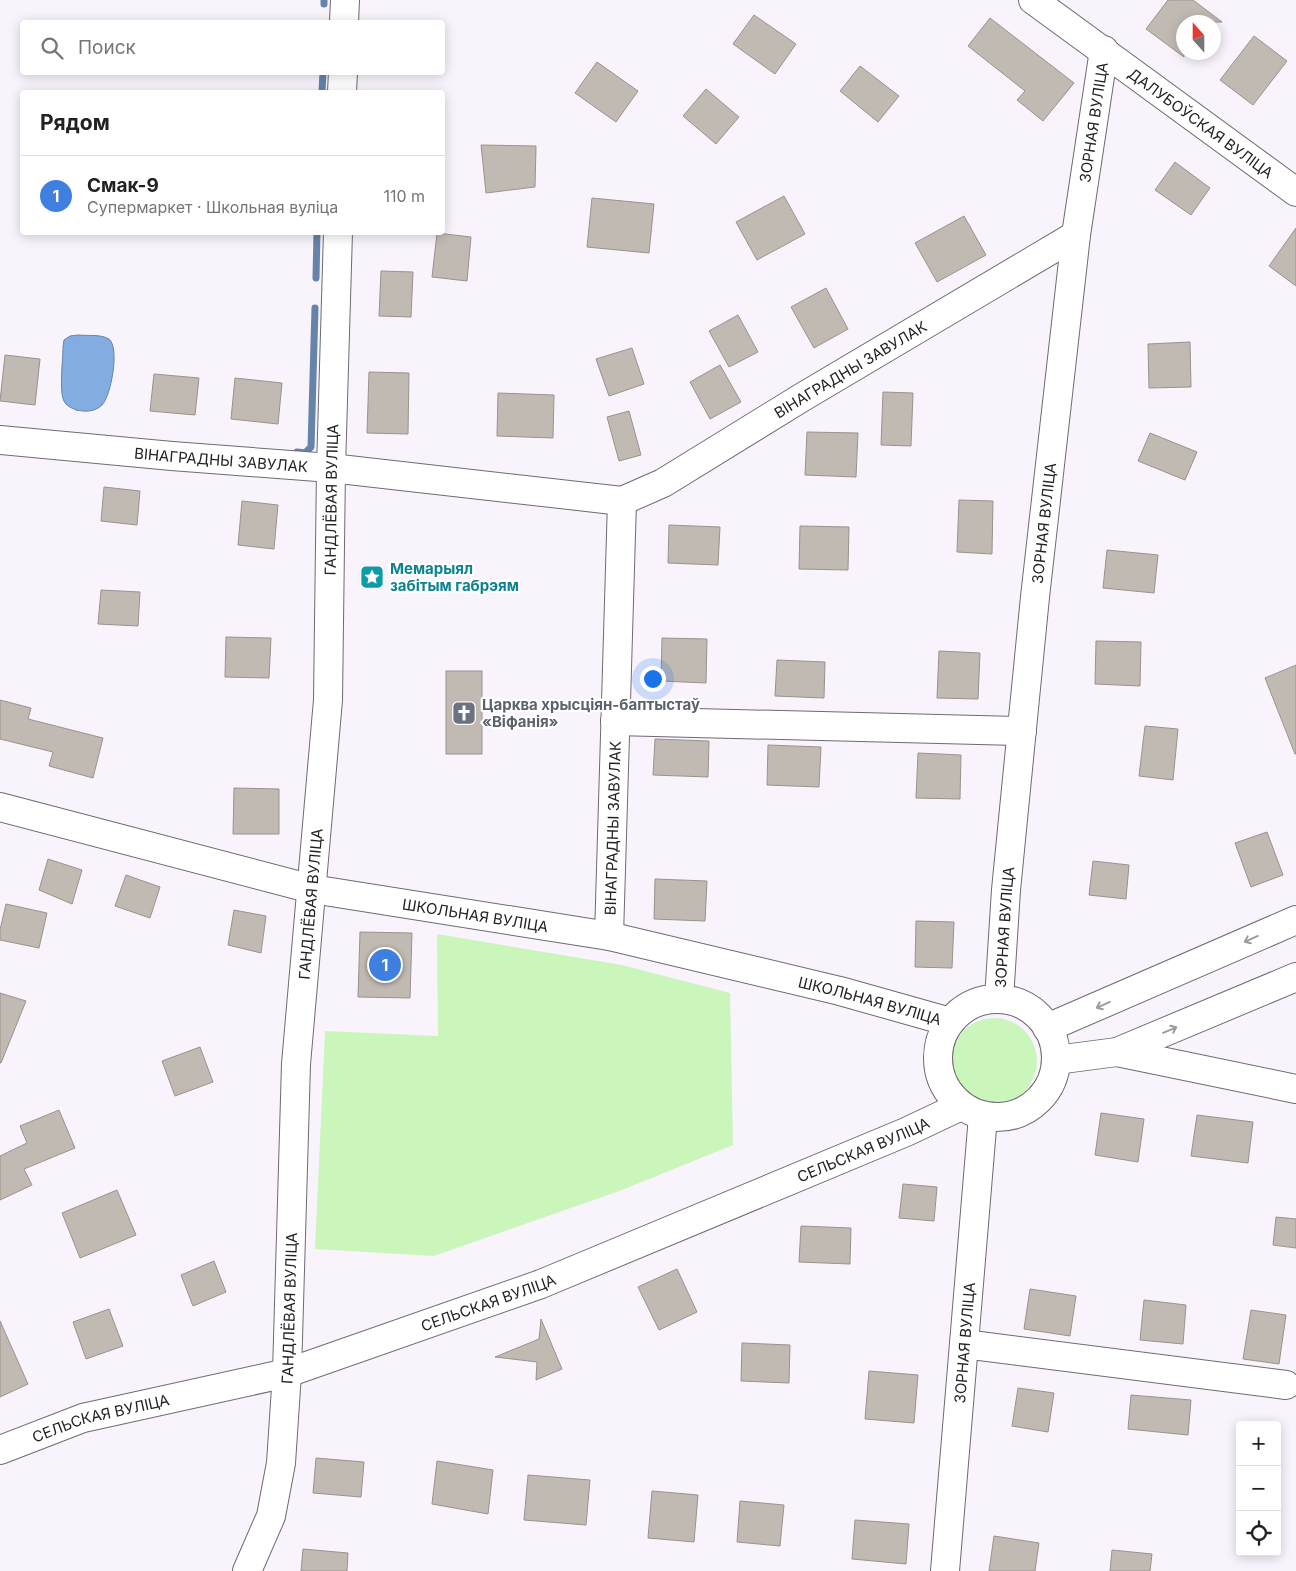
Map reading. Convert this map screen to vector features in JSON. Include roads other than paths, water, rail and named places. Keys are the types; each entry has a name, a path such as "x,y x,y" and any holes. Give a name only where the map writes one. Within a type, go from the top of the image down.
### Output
{"street":[{"path":"344,20 345,0"},
{"name":"ДАЛУБОЎСКАЯ ВУЛІЦА","path":"1033,0 1296,192"},
{"name":"ЗОРНАЯ ВУЛІЦА","path":"999,999 1006,890 1035,596 1076,235 1104,50"},
{"path":"342,90 343,75"},
{"name":"ГАНДЛЁВАЯ ВУЛІЦА","path":"247,1571 271,1516 281,1463 286,1373 296,1064 328,700 331,468 338,235"},
{"name":"ВІНАГРАДНЫ ЗАВУЛАК","path":"0,440 331,468 622,501 663,483 801,398 1076,235"},
{"name":"ВІНАГРАДНЫ ЗАВУЛАК","path":"609,936 622,501"},
{"name":"ВІНАГРАДНЫ ЗАВУЛАК","path":"614,721 1022,732"},
{"name":"ШКОЛЬНАЯ ВУЛІЦА","path":"0,807 312,890 609,936 840,991 950,1022"},
{"path":"1048,1028 1296,920"},
{"path":"1056,1060 1117,1052 1296,977"},
{"name":"ЗОРНАЯ ВУЛІЦА","path":"999,999 1018,1003 1035,1013 1048,1028 1054,1043 1056,1060 1053,1076 1043,1095 1026,1110 1005,1117 972,1111 945,1089 938,1067 939,1043 950,1022 963,1010 980,1001 999,999"},
{"path":"1117,1052 1296,1088"},
{"name":"ЗОРНАЯ ВУЛІЦА","path":"945,1571 964,1344 972,1111"},
{"name":"СЕЛЬСКАЯ ВУЛІЦА","path":"0,1450 83,1418 286,1373 541,1284 906,1132 972,1111"},
{"path":"964,1344 1286,1385"}],"water":[{"path":"70,336 106,337 112,344 114,352 111,383 105,400 102,405 90,411 79,411 71,408 65,403 63,397 64,340"}],"waterway":[{"path":"322,90 323,75"},
{"path":"316,278 317,235"},
{"path":"297,452 305,453 311,447 315,308"}],"place":[{"name":"Мемарыял забітым габрэям","path":"372,577"},
{"name":"Царква хрысціян-баптыстаў «Віфанія»","path":"464,713"},
{"name":"Смак-9","path":"385,965"}]}
